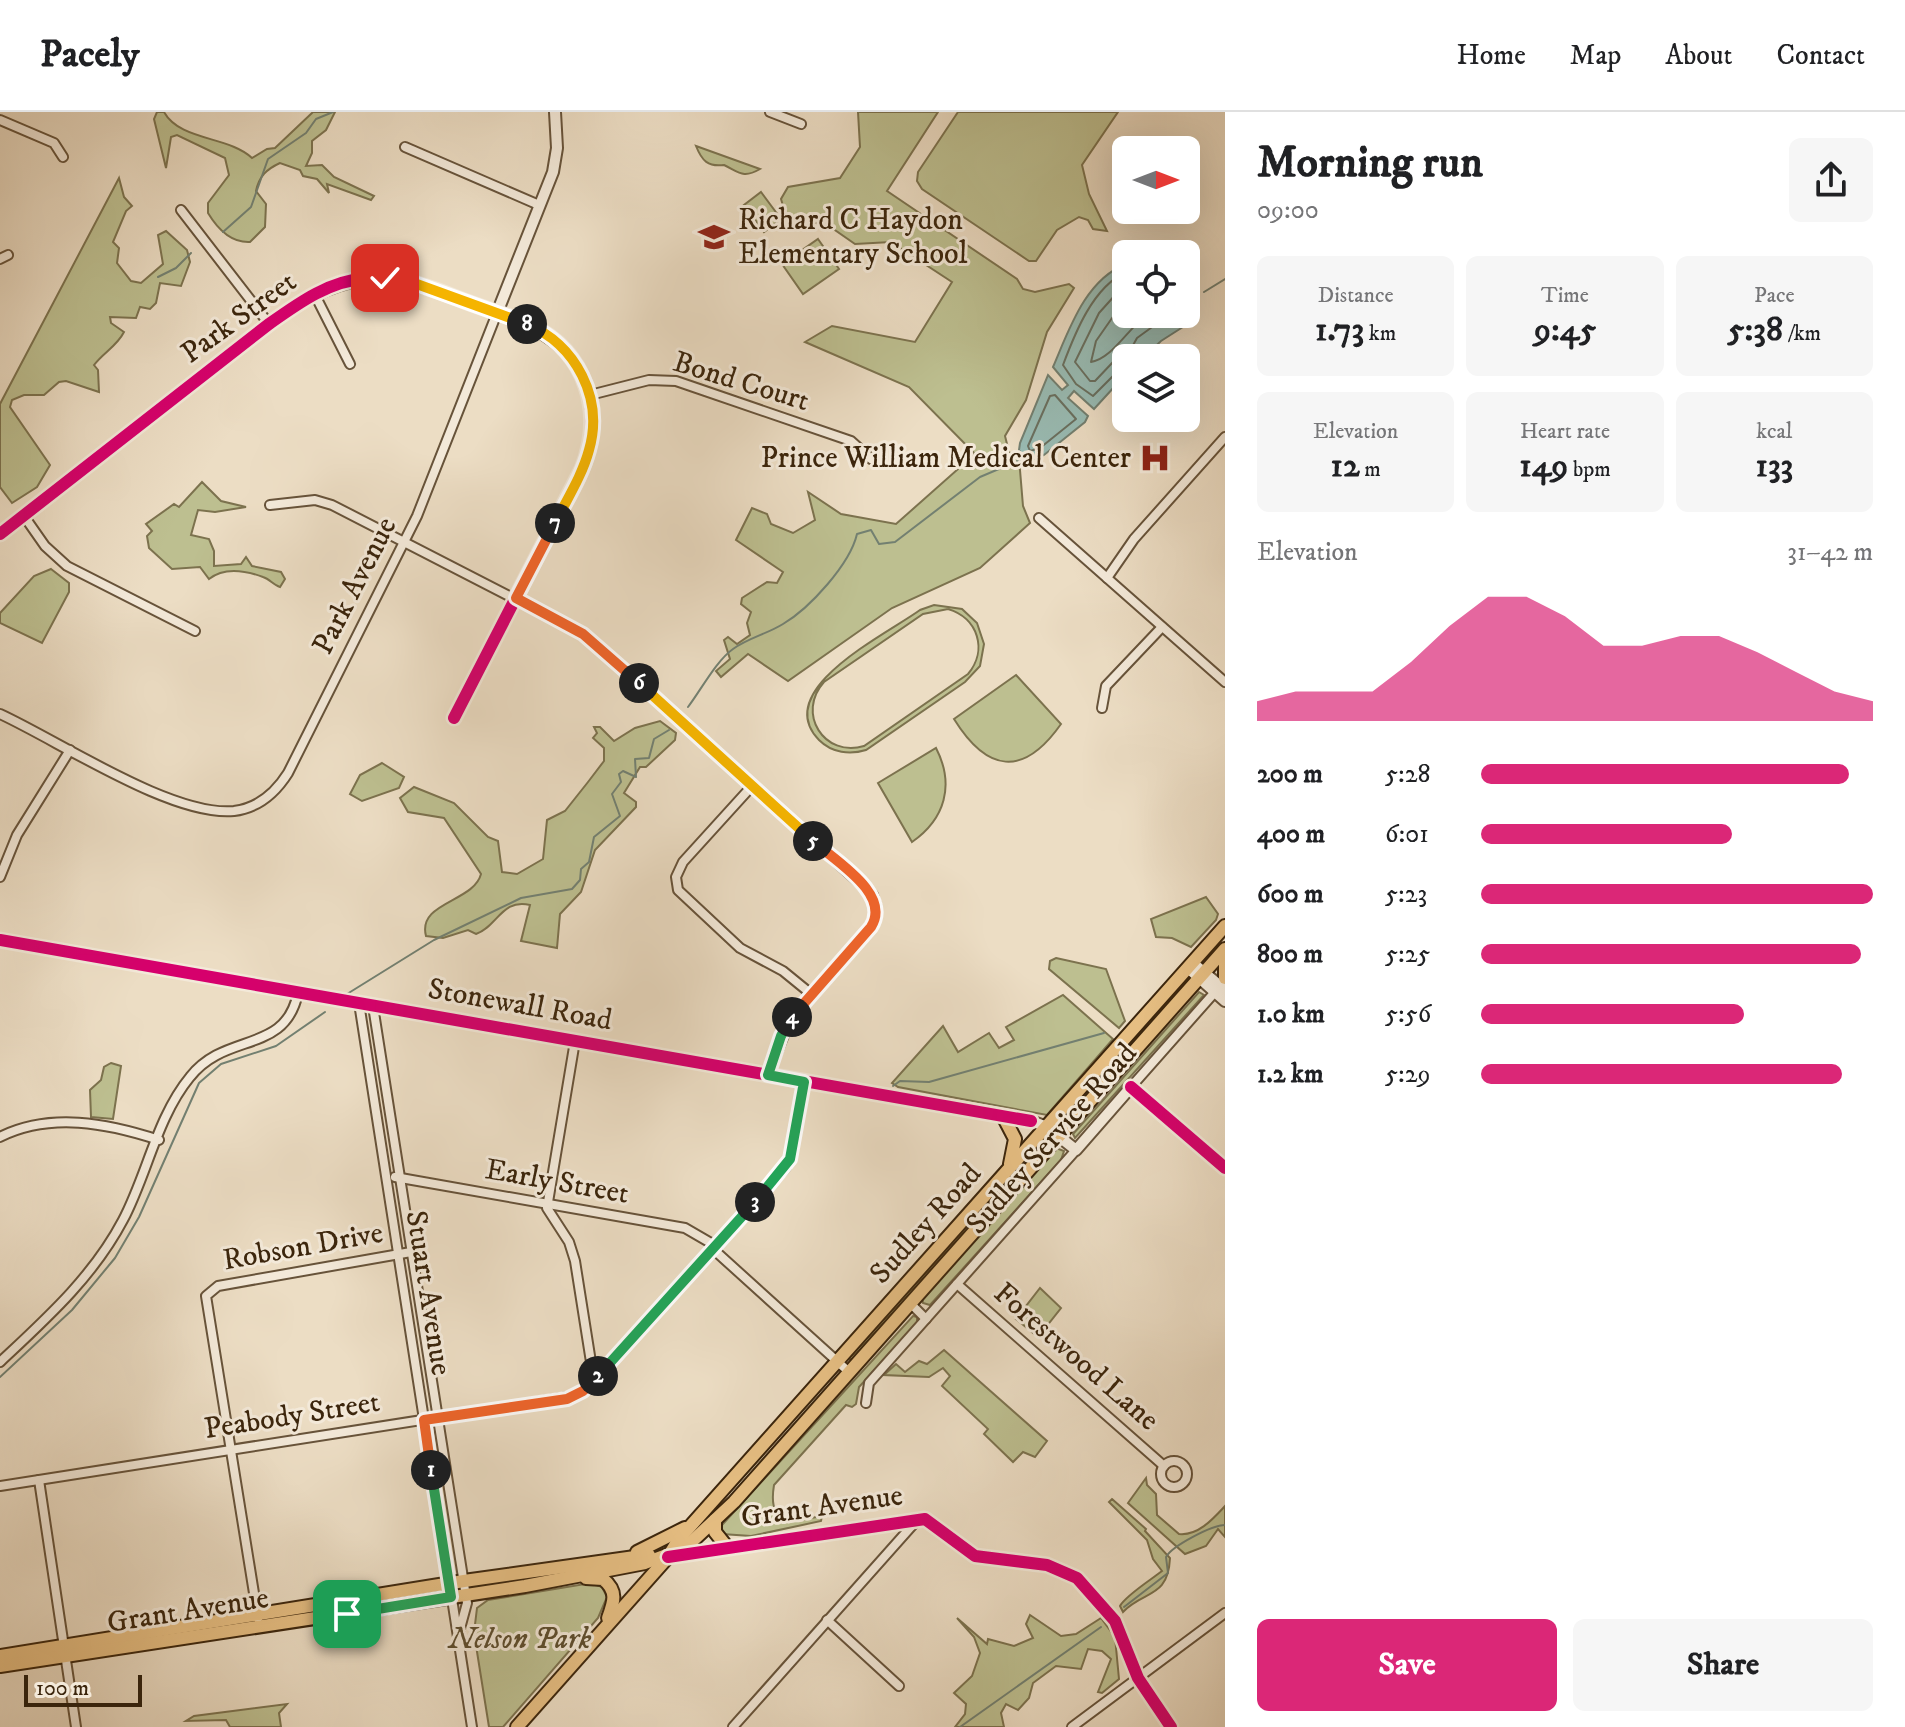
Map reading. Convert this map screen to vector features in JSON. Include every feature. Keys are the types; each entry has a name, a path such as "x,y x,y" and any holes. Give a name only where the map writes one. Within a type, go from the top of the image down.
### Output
{"main road":[{"name":"Sudley Road","path":"517,1727 1225,926"},
{"name":"Sudley Road","path":"668,1557 693,1542 715,1520 1225,949"},
{"path":"1225,957 1225,978"},
{"path":"1003,1116 1015,1139 1005,1175"},
{"path":"715,1520 719,1540 727,1547"},
{"path":"617,1558 655,1545 695,1522"},
{"name":"Grant Avenue","path":"258,1621 464,1581 617,1558 668,1557"},
{"name":"Grant Avenue","path":"0,1656 64,1651 258,1621 466,1595 668,1557"},
{"path":"569,1576 603,1579 611,1586 614,1598 606,1625"},
{"name":"Grant Avenue","path":"0,1666 64,1651"}],"street":[{"name":"Park Avenue","path":"0,714 178,801 222,811 243,809 261,801 288,773 405,542 556,160 555,112"},
{"path":"770,112 801,124"},
{"path":"0,120 54,143 63,157"},
{"path":"405,147 539,205"},
{"path":"181,210 269,324"},
{"name":"Park Street","path":"0,534 269,324 314,293 349,281 385,278 414,283 530,325 555,340 580,371 590,395 593,420 587,458 454,718"},
{"path":"314,293 350,364"},
{"name":"Bond Court","path":"590,395 649,380 676,381 851,441 871,459"},
{"path":"1107,578 1134,539 1225,437"},
{"path":"270,505 323,502 583,634 876,901 877,916 871,927 810,993 781,1036 768,1075"},
{"path":"24,516 45,546 67,566 195,631"},
{"path":"1039,518 1225,682"},
{"path":"1102,708 1106,686 1162,627"},
{"path":"0,877 17,835 70,750"},
{"path":"752,786 683,862 676,877 678,890 740,948 783,971 810,993"},
{"name":"Stonewall Road","path":"0,940 1003,1116 1047,1127 1076,1150"},
{"path":"1191,966 1220,991 1225,1001"},
{"name":"Sudley Service Road","path":"866,1403 869,1383 1220,991"},
{"path":"0,1362 67,1297 99,1258 129,1208 180,1090 195,1070 228,1047 268,1037 280,1029 293,1012 298,993"},
{"name":"Stuart Avenue","path":"359,1003 472,1727"},
{"name":"Stuart Avenue","path":"373,1006 466,1595 467,1611 458,1637"},
{"path":"575,1041 547,1205 569,1242 575,1261 594,1381"},
{"name":"Peabody Street","path":"0,1486 567,1399 594,1381 715,1248 790,1159 804,1082"},
{"path":"1131,1087 1225,1168"},
{"path":"0,1137 31,1124 59,1122 102,1126 159,1140"},
{"name":"Early Street","path":"385,1175 701,1233 849,1372"},
{"name":"Robson Drive","path":"258,1621 206,1301 210,1291 218,1286 411,1252"},
{"name":"Forestwood Lane","path":"957,1284 1164,1466"},
{"path":"910,1303 926,1319"},
{"path":"39,1480 76,1727"},
{"path":"733,1727 918,1519"},
{"name":"Grant Avenue","path":"668,1557 918,1519 932,1523 975,1556 1047,1565 1077,1578 1115,1621 1138,1678 1171,1727"},
{"path":"1072,1727 1225,1613"},
{"path":"827,1620 899,1686"}],"green space":[{"path":"157,112 164,112 181,128 231,146 252,158 275,148 313,112 335,112 326,130 312,141 312,153 306,166 322,165 334,177 374,196 371,200 327,184 329,193 317,179 303,176 300,170 280,163 264,174 256,191 266,204 265,227 250,242 236,240 220,229 208,213 208,203 229,175 225,158 177,135 171,137 166,168 154,119"},
{"path":"858,112 938,112 887,191 1017,279 1023,289 1035,292 1069,284 1074,288 1047,332 1026,400 1005,436 1009,452 1019,458 1023,506 1030,523 980,568 892,608 788,681 748,654 721,677 716,671 730,659 724,640 728,637 737,644 750,635 747,623 751,612 741,604 742,598 767,582 777,583 783,572 736,540 752,508 767,514 771,524 793,533 815,520 808,492 841,514 896,524 975,454 909,387 805,342 832,326 915,342 952,282 891,242 855,244 829,226 786,216 781,199 788,187 840,178 860,147"},
{"path":"958,112 1118,112 1082,165 1089,194 1107,231 1093,229 1088,220 1079,217 1057,230 1036,261 1029,261 922,189 917,181 918,172"},
{"path":"696,146 760,169 745,174 724,165 710,164 703,159"},
{"path":"119,178 124,197 132,206 126,211 113,242 119,248 117,263 131,281 141,283 163,264 158,235 166,231 187,250 190,262 181,286 160,283 156,303 150,309 140,307 136,318 110,317 111,323 124,332 94,365 98,370 99,392 66,381 59,382 44,395 24,395 12,400 10,407 50,465 37,487 12,503 0,487 0,404"},
{"path":"761,192 781,219 764,232 744,205"},
{"path":"818,239 839,269 803,294 782,264"},
{"path":"202,482 221,501 246,507 215,512 198,510 191,535 209,539 214,551 214,566 241,564 246,557 252,566 281,572 285,579 280,587 265,578 242,571 228,571 209,579 200,567 172,569 149,548 147,536 152,531 146,524 174,504 179,507"},
{"path":"51,569 69,583 69,592 42,643 0,623 0,613 34,576"},
{"path":"934,605 962,609 977,623 984,644 980,666 965,682 866,750 841,752 824,744 808,721 809,702 821,683 861,648 920,610","holes":["948,609 958,613 973,627 977,636 978,655 968,674 864,746 850,748 826,739 818,730 813,707 816,694 824,682 923,614"]},
{"path":"1016,675 1061,724 1033,753 1006,762 979,750 954,719"},
{"path":"660,721 676,733 675,740 646,767 640,767 624,793 636,802 636,807 595,850 581,892 560,914 557,948 521,941 530,905 521,904 506,909 476,934 468,930 443,938 426,936 425,925 430,916 468,891 481,874 444,818 408,812 400,798 414,787 454,803 488,837 498,841 502,872 517,874 543,859 547,820 565,811 604,761 604,748 593,738 597,733 594,727 600,727 614,741 635,728"},
{"path":"936,748 945,775 944,800 932,823 912,842 878,783"},
{"path":"382,763 404,777 399,788 362,801 350,794 360,775"},
{"path":"1206,897 1218,914 1191,947 1172,938 1156,937 1151,919"},
{"path":"1056,958 1106,969 1125,1021 1119,1028 1049,969 1050,961"},
{"path":"1199,992 1204,995 1075,1138 1073,1134"},
{"path":"1063,995 1113,1039 1047,1115 898,1087 892,1083 943,1026 958,1052 989,1033 999,1048 1014,1040 1006,1027"},
{"path":"111,1063 121,1066 113,1119 91,1117 90,1090 101,1080 104,1067"},
{"path":"1056,1148 1064,1151 1061,1160 930,1305 923,1303 922,1297"},
{"path":"1003,1183 995,1201 853,1359 848,1359"},
{"path":"1040,1288 1061,1308 1038,1337 1016,1319"},
{"path":"913,1316 917,1317 917,1324 859,1387 856,1404 852,1407 846,1405 774,1485 774,1508 778,1515 792,1520 822,1516 821,1521 751,1536 722,1534 722,1525"},
{"path":"944,1350 1047,1441 1035,1457 1023,1452 1013,1462 984,1434 988,1429 942,1386 950,1376 943,1368 929,1377 884,1375 896,1364 905,1372 919,1361 927,1364"},
{"path":"1146,1478 1147,1485 1156,1494 1157,1515 1179,1534 1199,1529 1225,1506 1225,1537 1218,1529 1206,1546 1185,1554 1128,1503"},
{"path":"1112,1499 1146,1529 1170,1558 1165,1581 1160,1587 1123,1612 1120,1606 1123,1602 1162,1571 1153,1559 1147,1540 1109,1502"},
{"name":"Nelson Park","path":"591,1583 602,1587 607,1597 598,1618 503,1727 489,1727 474,1633 477,1608 488,1600"},
{"path":"1030,1615 1061,1636 1076,1634 1101,1618 1115,1637 1119,1679 1102,1693 1098,1692 1111,1659 1102,1651 1088,1649 1081,1669 1056,1666 1033,1683 1029,1698 1018,1710 1006,1704 1001,1713 1004,1727 955,1727 965,1714 966,1704 954,1693 972,1676 980,1653 974,1637 957,1618 987,1644 988,1639 1014,1646 1033,1638 1026,1624"},
{"path":"287,1704 279,1713 281,1727 230,1727 226,1720 186,1721 194,1716"}],"water":[{"path":"1112,272 1112,328 1181,328 1158,344 1112,344 1112,389 1094,409 1074,391 1068,398 1088,416 1085,422 1044,455 1027,462 1019,450 1020,443 1048,375 1062,390 1068,385 1053,367 1072,322 1100,282"}],"waterway":[{"path":"223,232 251,207 268,159 306,133 316,119 333,112"},
{"path":"158,277 176,268 191,253"},
{"path":"1204,292 1225,279"},
{"path":"688,707 727,654 794,617 816,596 838,571 857,534 871,530 879,544 895,542 980,477 1025,458"},
{"path":"347,994 434,940 521,898 572,889 580,880 581,869 589,862 594,837 620,816 612,794 621,782 619,774 623,771 636,777 635,759 649,758 654,739 669,730"},
{"path":"0,1377 72,1310 115,1258 139,1217 199,1083 221,1064 276,1046 325,1012"},
{"path":"893,1086 900,1081 929,1082 1104,1033"},
{"path":"1124,1607 1168,1573 1166,1557 1176,1547 1202,1532 1225,1525"},
{"path":"960,1727 1101,1627"}],"cycle path":[{"path":"0,534 269,324 327,288 367,278 406,281 530,325 566,351 578,368 591,406 588,448 582,469 454,718"},
{"path":"0,940 1031,1121"},
{"path":"1131,1087 1225,1168"},
{"path":"668,1557 925,1519 975,1556 1047,1565 1077,1578 1115,1621 1138,1678 1171,1727"}],"place":[{"name":"Richard C Haydon Elementary School","path":"714,237"},
{"name":"Prince William Medical Center","path":"1155,458"}],"route":[{"path":"347,1614 451,1597 424,1420 567,1399 583,1391 786,1167 793,1150 804,1082 768,1075 774,1052 800,1005 871,927 877,916 873,895 596,645 572,627 516,598 582,469 590,447 593,409 586,383 572,359 555,340 530,325 414,283 385,278"}]}
